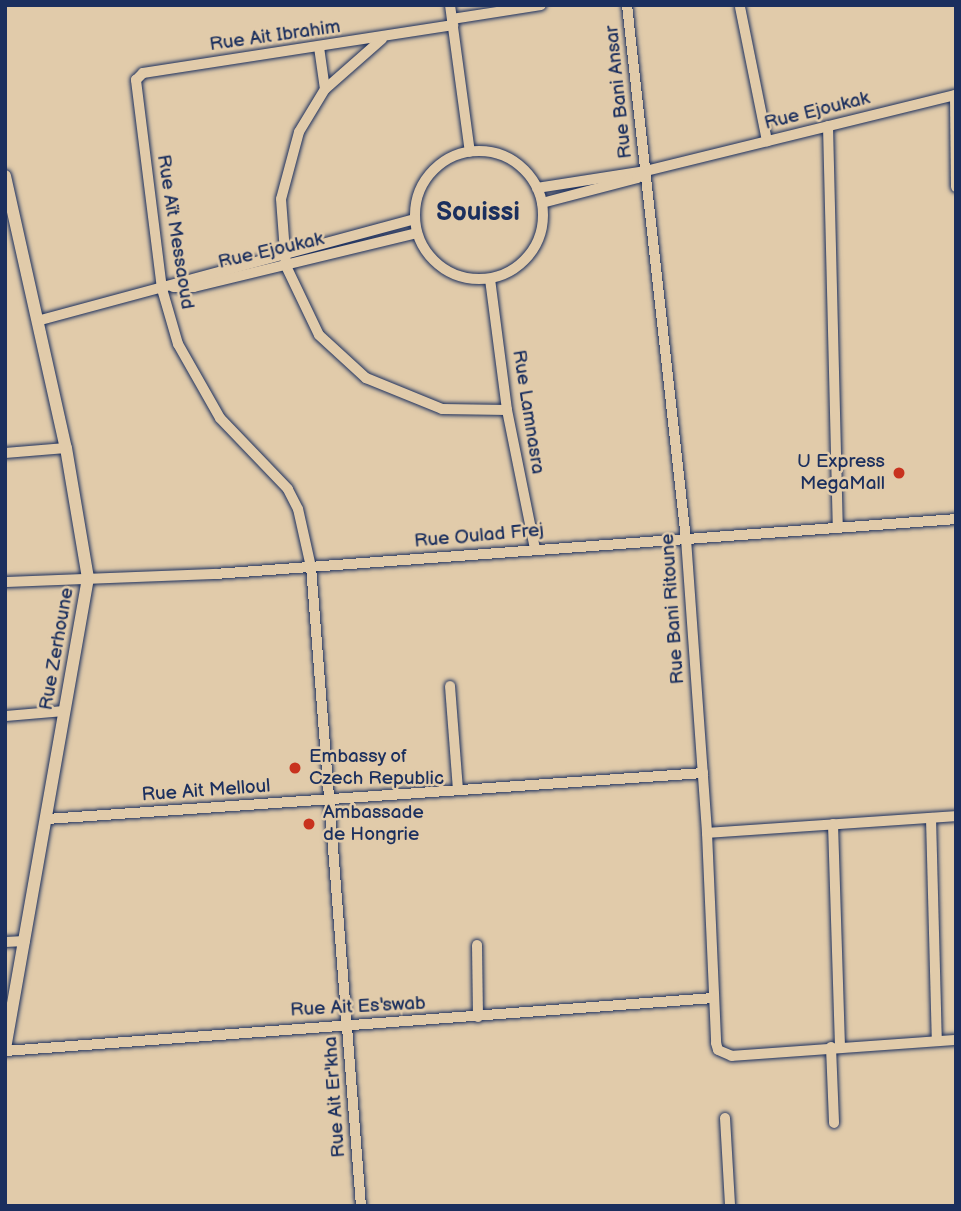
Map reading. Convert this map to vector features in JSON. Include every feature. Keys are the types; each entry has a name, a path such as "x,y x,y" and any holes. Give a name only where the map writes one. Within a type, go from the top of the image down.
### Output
{"street":[{"path":"450,5 470,152"},
{"name":"Rue Ait Ibrahim","path":"143,73 384,38 541,5"},
{"name":"Rue Bani Ansar","path":"627,5 646,173"},
{"path":"740,7 767,141"},
{"path":"384,38 325,89 299,132 284,175 286,266 320,335 366,378 442,410 507,410"},
{"path":"319,47 325,89"},
{"name":"Rue Aït Messaoud","path":"143,73 136,80 178,344 201,390 220,418 288,489 301,520 312,567"},
{"path":"956,95 956,187"},
{"name":"Rue Ejoukak","path":"537,188 646,173 956,95"},
{"path":"828,126 838,528"},
{"path":"470,152 500,155 515,162 537,188 542,203 543,224 536,245 524,262 490,279 462,278 441,268 417,233 414,219 416,199 435,169 470,152"},
{"name":"Rue Ejoukak","path":"542,203 638,178 646,173"},
{"name":"Rue Bani Ritoune","path":"646,173 686,539 704,773 716,1043 718,1050 732,1056 835,1047"},
{"name":"Rue Zerhoune","path":"5,176 66,448 88,578 5,1049"},
{"name":"Rue Ejoukak","path":"37,321 414,219"},
{"name":"Rue Ejoukak","path":"167,288 194,287 417,233"},
{"name":"Rue Lamnasra","path":"490,279 507,410 535,549"},
{"path":"5,453 66,448"},
{"name":"Rue Oulad Frej","path":"5,582 132,579 956,519"},
{"name":"Rue Ait Er'kha","path":"312,567 361,1206"},
{"path":"450,686 458,790"},
{"path":"5,716 65,711"},
{"name":"Rue Ait Melloul","path":"47,819 704,773"},
{"path":"707,833 956,816"},
{"path":"931,818 937,1041"},
{"path":"833,824 834,1123"},
{"path":"5,942 25,941"},
{"path":"477,945 478,1017"},
{"name":"Rue Ait Es'swab","path":"5,1049 713,998"},
{"path":"835,1047 956,1040"},
{"path":"725,1118 730,1206"}],"place":[{"name":"U Express MegaMall","path":"899,473"},
{"name":"Embassy of Czech Republic","path":"295,768"},
{"name":"Ambassade de Hongrie","path":"309,824"}],"district":[{"name":"Souissi","path":"478,213"}]}
